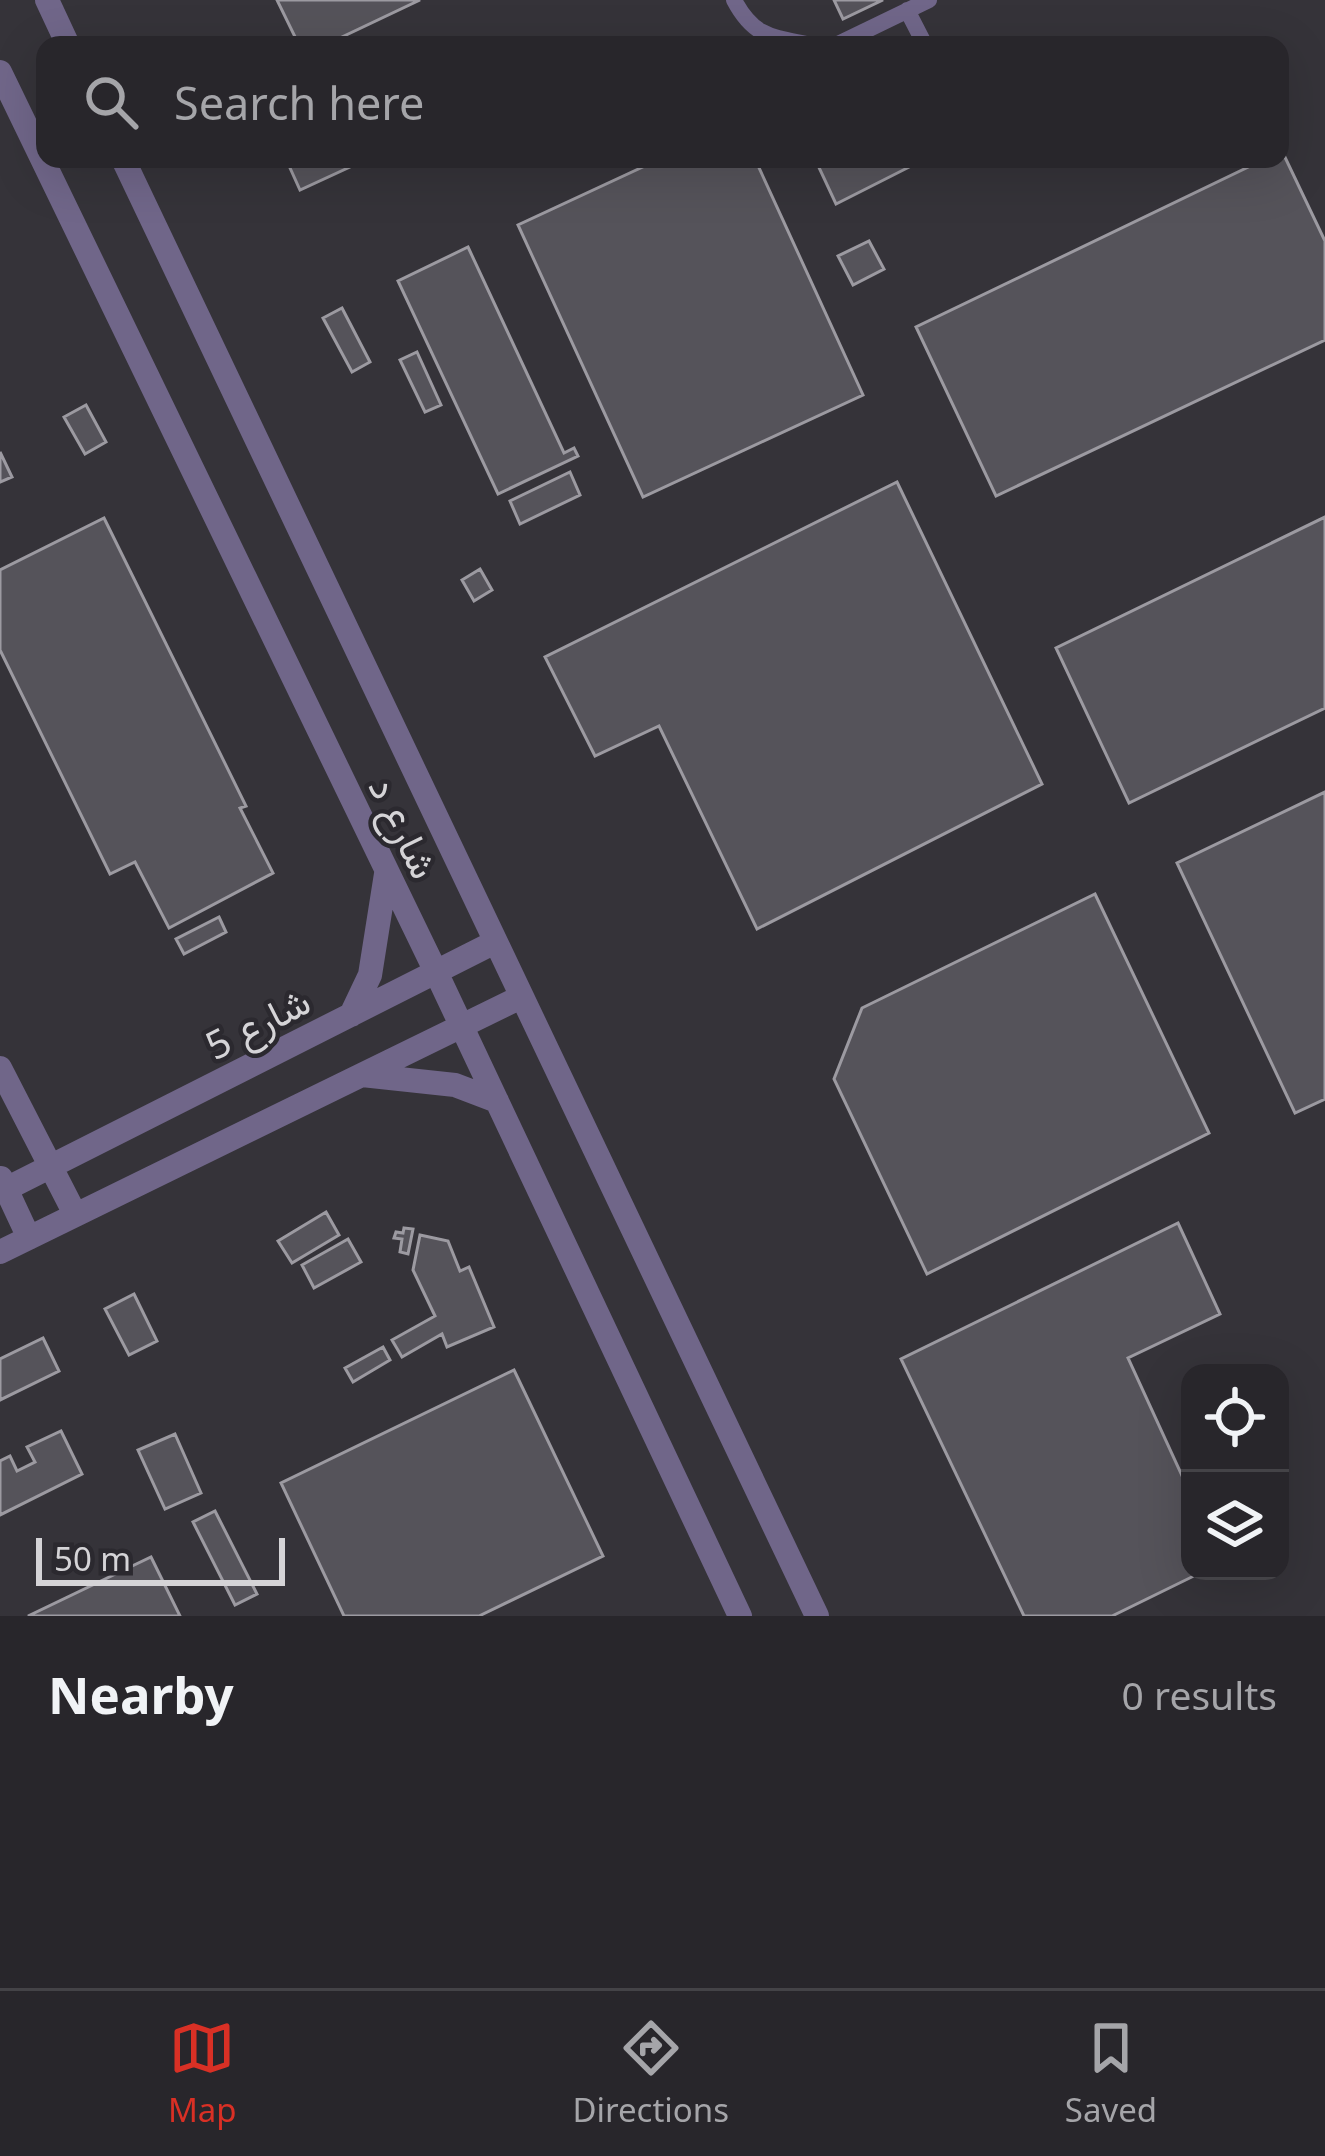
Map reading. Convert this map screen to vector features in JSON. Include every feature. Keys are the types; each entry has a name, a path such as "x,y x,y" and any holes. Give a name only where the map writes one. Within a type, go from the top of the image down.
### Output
{"street":[{"path":"47,0 64,36"},
{"name":"شارع د","path":"0,72 36,146"},
{"name":"شارع د","path":"46,168 436,971 740,1616"},
{"name":"شارع د","path":"127,168 817,1616"},
{"path":"351,1015 370,975 387,872"},
{"name":"شارع 5","path":"29,1238 2,1186 51,1166 495,942"},
{"path":"0,1252 521,997"},
{"path":"0,1068 75,1214"},
{"path":"360,1075 454,1085 497,1101"}],"lane":[{"path":"734,0 745,21 768,36"},
{"path":"855,36 928,0"},
{"path":"908,10 921,36"}],"building":[{"path":"277,0 420,0 344,36 295,36"},
{"path":"834,0 883,0 843,19"},
{"path":"1289,166 1325,241 1325,340 996,496 916,327 1246,168"},
{"path":"290,168 348,168 300,190"},
{"path":"641,168 759,168 863,395 643,497 518,225"},
{"path":"819,168 907,168 836,204"},
{"path":"869,241 884,269 853,285 838,256"},
{"path":"468,247 564,453 574,448 578,456 498,494 398,281"},
{"path":"342,308 370,362 352,372 323,318"},
{"path":"417,352 441,405 425,412 400,360"},
{"path":"86,405 106,442 85,454 64,417"},
{"path":"0,452 12,477 0,482"},
{"path":"570,472 580,495 520,524 510,501"},
{"path":"897,482 1042,784 757,929 659,726 595,756 545,657"},
{"path":"1325,517 1325,708 1129,803 1056,648"},
{"path":"104,518 246,806 240,808 273,873 169,928 135,862 110,874 0,650 0,570"},
{"path":"480,569 492,590 474,601 462,580"},
{"path":"1325,792 1325,1099 1295,1113 1177,863"},
{"path":"1095,894 1209,1133 927,1274 834,1079 862,1008"},
{"path":"219,917 226,932 184,954 176,939"},
{"path":"326,1212 339,1235 292,1263 278,1241"},
{"path":"1178,1223 1220,1314 1128,1358 1181,1473 1181,1580 1186,1580 1112,1616 1024,1616 901,1359"},
{"path":"404,1228 413,1229 408,1254 400,1252 402,1239 394,1238"},
{"path":"420,1235 448,1241 460,1271 469,1267 494,1327 447,1347 442,1334 402,1357 392,1340 435,1316 413,1270"},
{"path":"348,1239 361,1262 314,1288 302,1265"},
{"path":"134,1294 157,1341 129,1355 105,1309"},
{"path":"43,1338 59,1371 0,1400 0,1359"},
{"path":"383,1347 390,1360 353,1382 345,1368"},
{"path":"514,1370 603,1556 479,1616 344,1616 281,1483"},
{"path":"61,1431 82,1474 0,1515 0,1461 10,1456 17,1471 35,1462 27,1447"},
{"path":"175,1434 201,1493 165,1509 138,1450"},
{"path":"215,1511 257,1594 235,1605 193,1522"},
{"path":"151,1557 180,1616 28,1616"}]}
